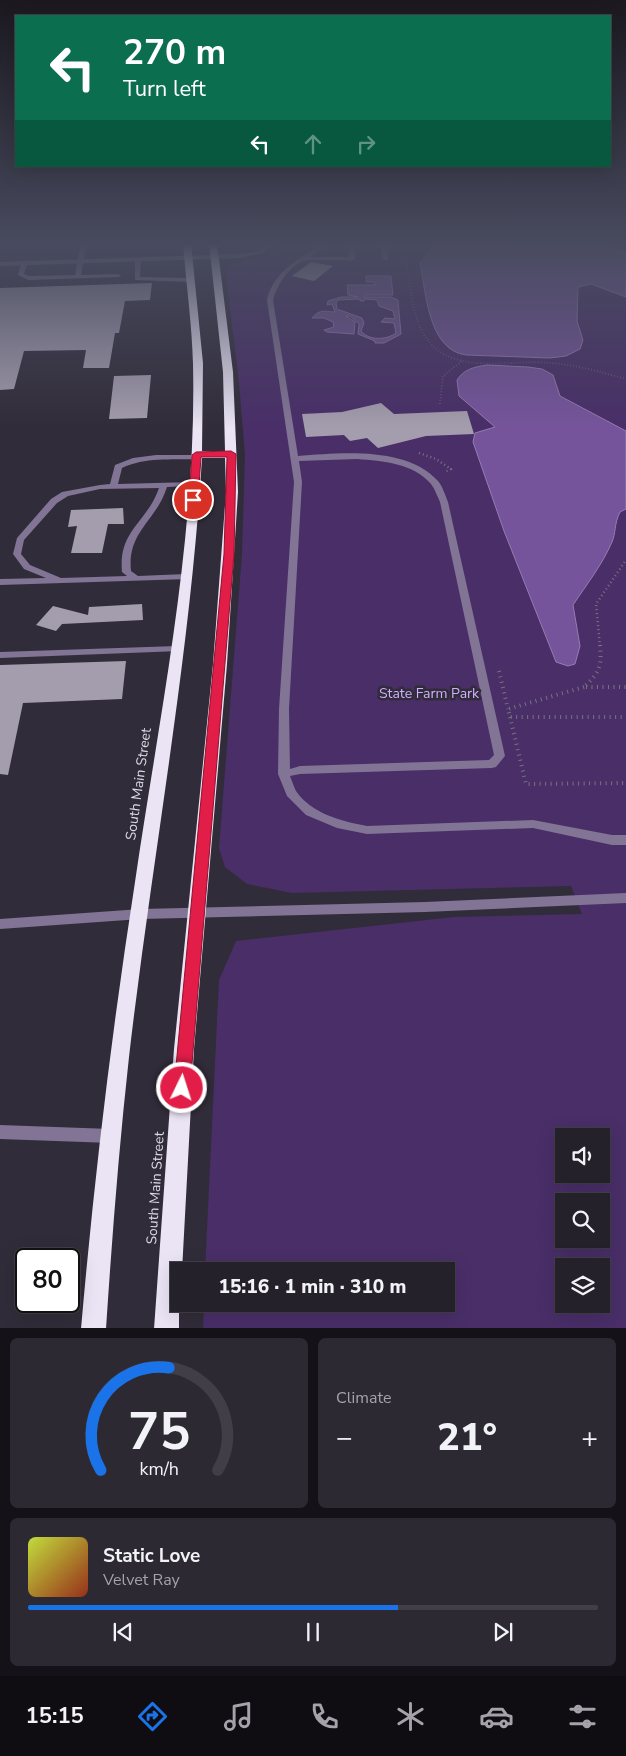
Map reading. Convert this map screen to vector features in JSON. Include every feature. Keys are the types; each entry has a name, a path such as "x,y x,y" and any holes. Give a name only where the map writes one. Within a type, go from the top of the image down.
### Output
{"highway":[{"name":"South Main Street","path":"93,1328 119,1056 141,914 186,577 196,456 198,363 192,305"},
{"name":"South Main Street","path":"166,1328 184,1049 229,554 231,454 228,372 220,305"},
{"path":"196,456 231,454"}],"street":[{"path":"271,305 298,482 284,709 284,774 291,793 310,812 342,825 366,830 533,824 612,840 626,840"},
{"path":"114,487 118,467 124,464 152,458 196,456"},
{"path":"284,774 300,770 492,764 500,756 443,497 437,483 417,470 388,459 354,456 294,459"},
{"path":"57,579 36,572 20,560 17,554 20,540 60,496 74,491 114,487 194,484"},
{"path":"136,578 127,572 124,559 126,547 135,530 161,497 164,485"},
{"path":"0,582 186,577"},
{"path":"0,655 177,649"},
{"path":"0,924 141,914 425,907 626,898"},
{"path":"0,1132 110,1136"}],"path":[{"path":"414,305 416,321 436,350 443,355 463,360 543,362 582,367 626,379"},
{"path":"440,404 443,376 463,360"},
{"path":"584,687 596,676 602,662 596,604 626,560"},
{"path":"626,687 584,687 508,709 526,784 626,784"},
{"path":"510,717 626,717"}],"green space":[{"name":"State Farm Park","path":"230,305 626,305 626,1328 203,1328 204,1312 455,1312 455,1262 205,1262 219,980 236,941 454,917 582,914 571,886 292,893 247,884 225,867 219,848 242,554 245,455"}],"shaded area":[{"path":"332,305 336,305 337,309 362,318 364,323 361,331 364,334 373,338 383,338 396,333 394,323 381,322 385,318 395,319 393,311 379,305 398,305 401,334 384,343 375,343 375,341 358,334 359,324 350,316 346,316 355,322 354,334 327,332 324,330 334,327 333,322 324,318 312,318 320,312 335,312"},
{"path":"427,305 577,305 577,321 583,340 580,349 566,356 550,358 466,355 453,351 444,343 436,331"},
{"path":"487,365 542,369 553,375 560,396 626,431 626,509 620,512 613,539 604,559 573,605 580,646 575,664 568,666 556,662 504,531 473,442 475,433 495,427 459,396 457,380 460,376 470,369"}],"building":[{"path":"0,305 124,305 119,333 115,333 109,368 83,368 86,350 24,351 14,389 0,390"},
{"path":"151,375 147,418 109,419 114,376"},
{"path":"381,403 394,414 467,411 474,434 426,436 378,448 367,438 350,441 344,435 306,437 302,414 342,412"},
{"path":"123,508 124,524 108,524 102,553 71,553 77,526 68,527 71,510"},
{"path":"142,604 143,620 62,624 56,631 36,625 53,606 88,615 89,607"},
{"path":"126,661 122,699 23,703 8,775 0,774 0,665"}],"route":[{"path":"182,1088 229,554 232,492 231,454 196,455 193,500"}]}
